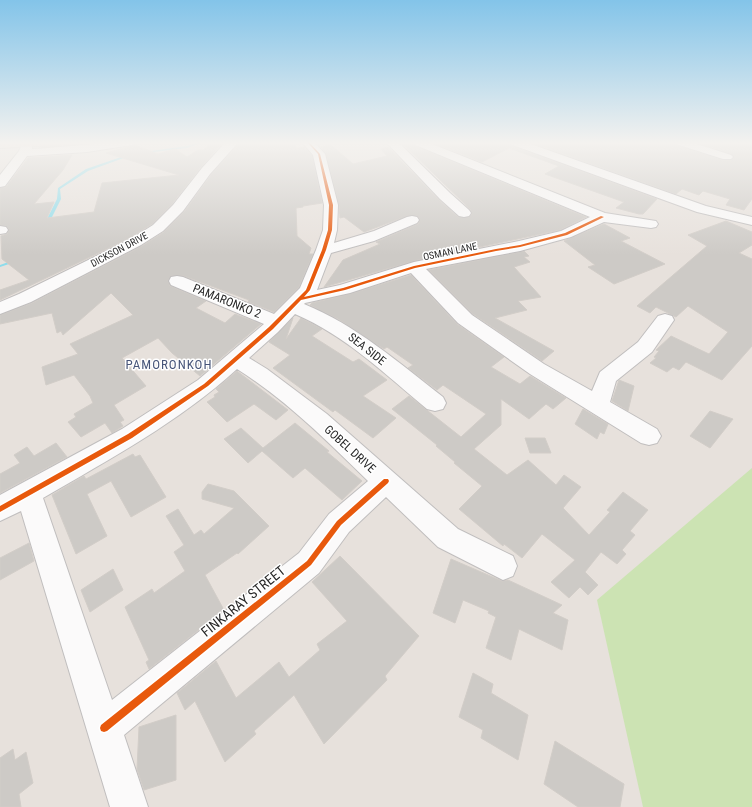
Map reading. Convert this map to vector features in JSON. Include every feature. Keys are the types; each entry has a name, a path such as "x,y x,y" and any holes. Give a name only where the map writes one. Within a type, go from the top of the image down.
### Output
{"street":[{"name":"DICKSON DRIVE","path":"0,308 25,298 136,242 158,228 178,208 199,180"},
{"path":"0,509 130,436 206,385 277,322 308,290 324,250 330,230 331,205 325,180"},
{"path":"429,180 464,213"},
{"path":"510,180 602,217 651,224"},
{"path":"620,180 702,209 752,221"},
{"name":"OSMAN LANE","path":"296,302 414,267 520,246 566,234 602,217"},
{"path":"324,250 345,246 396,228 412,220"},
{"path":"414,267 464,319 537,369 649,436"},
{"name":"PAMARONKO 2","path":"177,281 277,322"},
{"name":"SEA SIDE","path":"296,302 308,311 343,331 435,402"},
{"path":"598,405 607,377 645,347 665,320"},
{"name":"GOBEL DRIVE","path":"235,359 260,374 319,420 448,538 503,566"},
{"name":"FINKARAY STREET","path":"104,728 309,563 339,523 386,481"},
{"path":"28,493 129,807"}],"green space":[{"path":"752,468 752,807 643,807 597,600"}],"building":[{"path":"12,180 55,180 34,204 54,202 47,218 94,212 102,183 134,180 191,180 172,204 152,224 130,238 0,300 0,290 29,280 2,259 1,236 7,234 9,229 6,226 0,225 0,188 6,187"},
{"path":"208,180 317,180 322,203 296,208 297,236 311,248 309,254 313,254 299,287 274,312 248,302 249,300 184,276 171,276 168,280 170,286 206,301 196,308 225,323 235,314 261,324 200,376 172,353 158,338 122,358 146,386 114,405 124,420 120,422 123,426 112,433 105,423 81,437 68,422 76,417 74,414 93,403 90,396 74,375 46,385 42,367 78,354 70,344 133,315 111,293 63,335 61,331 57,333 52,313 0,324 0,315 32,303 142,246 164,232 184,212"},
{"path":"333,180 419,180 458,217 469,217 472,214 470,209 440,180 496,180 586,217 560,230 414,261 324,287 343,260 380,244 376,242 418,224 420,219 417,216 407,216 364,232 344,217 340,218 339,205"},
{"path":"561,180 604,180 657,199 643,214 616,208 624,202"},
{"path":"636,180 752,180 752,199 744,210 726,205 730,199 703,191 699,195 682,189 676,194"},
{"path":"726,221 752,232 752,245 739,253 752,259 752,346 722,380 686,362 679,370 673,367 667,372 650,363 656,358 654,357 659,351 656,350 671,336 709,354 728,332 688,306 676,317 656,307 650,313 637,306 707,246 688,235"},
{"path":"604,224 630,238 621,241 665,264 614,284 588,267 595,265 564,241"},
{"path":"524,251 529,256 524,257 530,262 514,267 541,297 518,301 527,310 495,318 554,351 542,361 473,314 429,270"},
{"path":"411,275 457,324 504,357 491,367 520,384 530,376 566,398 553,409 546,404 529,419 501,399 501,425 474,449 507,475 528,460 556,485 564,475 581,487 563,508 589,535 610,512 607,510 623,492 648,510 630,531 635,535 622,550 626,554 617,564 601,552 585,572 598,585 588,595 580,587 569,598 551,582 575,560 542,534 522,558 504,544 503,546 459,509 482,486 454,463 455,462 436,446 437,445 392,409 409,396 461,437 486,414 443,385 437,390 408,368 413,365 387,347 384,349 338,319 310,305 312,303 350,294"},
{"path":"293,318 286,339 301,318 322,329 312,336 353,362 359,359 387,380 363,396 396,418 373,438 335,410 333,412 273,368 290,355 269,342"},
{"path":"237,371 288,410 276,420 254,404 227,422 207,402 215,397 214,395 219,392 216,389"},
{"path":"619,380 634,386 628,411 612,401"},
{"path":"583,409 608,424 604,434 600,432 597,439 575,424"},
{"path":"710,411 733,419 710,448 690,436"},
{"path":"295,423 362,481 342,500 305,468 293,478 262,451 248,463 224,439 241,428 263,448"},
{"path":"525,438 545,438 551,453 530,453"},
{"path":"56,443 67,457 0,493 0,474 20,463 14,455 27,447 34,456"},
{"path":"133,454 135,457 140,455 166,497 131,517 111,481 87,494 107,536 76,554 52,495 84,476 86,479"},
{"path":"208,484 234,491 269,526 238,554 237,553 205,575 224,610 149,669 146,662 149,660 125,607 152,589 154,593 185,571 174,552 184,545 166,516 178,509 194,535 201,530 204,534 234,508 202,499 202,492"},
{"path":"29,543 34,561 0,580 0,558"},
{"path":"340,556 419,636 385,676 387,680 324,744 294,695 254,731 256,734 225,762 195,701 185,710 177,693 216,661 236,698 279,662 289,677 320,650 317,644 347,621 312,582"},
{"path":"451,559 502,581 508,580 562,605 553,613 568,620 562,650 519,629 511,660 486,648 496,617 488,613 489,611 463,600 455,623 433,613"},
{"path":"113,569 123,590 90,612 81,590"},
{"path":"473,673 493,684 491,693 528,715 518,760 481,738 483,730 459,717"},
{"path":"176,715 176,780 144,790 137,769 139,727"},
{"path":"555,741 624,784 620,807 578,807 544,784"},
{"path":"13,749 15,760 26,752 33,783 19,794 21,807 0,807 0,758"}],"waterway":[{"path":"47,223 59,199 59,189 73,180"},
{"path":"0,266 14,261"}],"cycle path":[{"path":"0,509 130,436 206,385 271,328 308,290 324,250 330,230 331,205 325,180"},
{"path":"299,299 344,289 414,267 520,246 566,234 602,217"},
{"path":"104,728 309,563 339,523 386,481"}],"district":[{"name":"PAMORONKOH","path":"169,364"}]}
